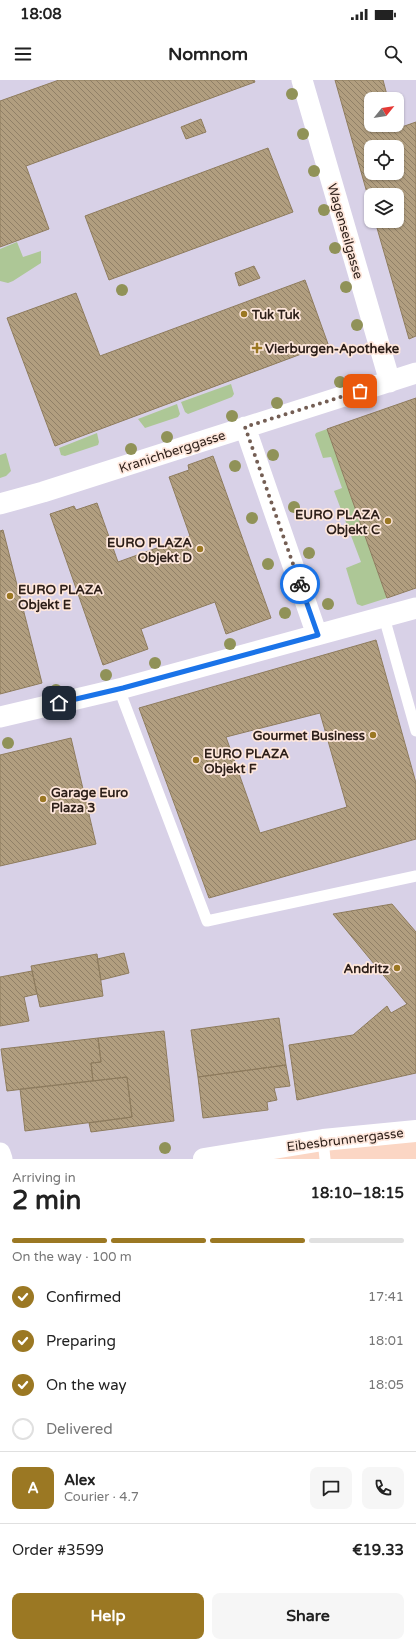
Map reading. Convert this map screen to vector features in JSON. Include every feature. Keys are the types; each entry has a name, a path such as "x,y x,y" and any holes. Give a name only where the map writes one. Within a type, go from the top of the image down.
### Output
{"street":[{"name":"Wagenseilgasse","path":"302,80 390,382"},
{"name":"Kranichberggasse","path":"0,504 43,492 416,373"},
{"path":"245,427 318,635"},
{"path":"0,717 119,689 416,608"},
{"name":"Eibesbrunnergasse","path":"204,1159 324,1150 416,1131"},
{"path":"0,1153 2,1159"}],"lane":[{"path":"384,617 416,731"},
{"path":"119,689 207,921 416,876"}],"shaded area":[{"path":"0,80 416,80 416,1131 204,1159 0,1159"}],"green space":[{"path":"17,242 23,257 41,251 41,263 13,281 8,283 0,281 0,249"},
{"path":"231,384 234,394 232,397 188,414 185,412 181,402"},
{"path":"177,404 180,414 178,417 145,428 138,419"},
{"path":"327,429 387,598 362,606 357,604 346,568 361,562 334,491 342,488 331,457 323,458 315,435 316,433"},
{"path":"97,433 99,442 98,445 65,456 61,455 59,448"},
{"path":"6,453 11,471 6,476 0,478 0,455"}],"building":[{"path":"59,80 254,80 255,82 26,166 49,229 0,247 0,101"},
{"path":"335,80 383,80 386,92 364,92 364,132 404,132 404,126 416,122 416,336 409,339 377,228 404,228 404,188 366,188"},
{"path":"201,119 206,132 186,139 181,127"},
{"path":"268,148 293,212 109,280 85,216"},
{"path":"254,266 260,278 239,286 235,273"},
{"path":"305,280 328,344 55,446 7,318 76,293 100,356"},
{"name":"EURO PLAZA Objekt C","path":"416,398 416,588 387,598 327,429"},
{"name":"EURO PLAZA Objekt D","path":"213,456 271,618 226,634 215,602 141,629 148,649 103,665 50,514 74,506 76,510 97,503 118,562 190,536 169,477 189,470 188,465"},
{"name":"EURO PLAZA Objekt E","path":"3,530 42,683 0,694 0,531"},
{"name":"EURO PLAZA Objekt F","path":"376,640 416,783 416,839 209,898 139,708","holes":["320,713 347,807 260,833 226,737"]},
{"name":"Garage Euro Plaza 3","path":"71,738 96,844 0,866 0,755"},
{"name":"Andritz","path":"392,904 416,932 416,1073 297,1100 289,1045 353,1035 387,1006 391,1013 407,1004 333,914"},
{"path":"124,953 129,973 101,980 97,959"},
{"path":"97,954 103,996 40,1007 31,966"},
{"path":"32,971 37,994 24,997 29,1021 0,1026 0,977"},
{"path":"279,1018 286,1065 198,1077 191,1030"},
{"path":"164,1031 174,1121 91,1132 89,1123 132,1117 127,1077 93,1081 91,1063 101,1062 98,1038"},
{"path":"98,1038 101,1062 91,1063 93,1081 7,1091 1,1049"},
{"path":"286,1065 290,1086 274,1088 277,1100 267,1102 268,1110 203,1118 198,1077"},
{"path":"127,1077 132,1117 25,1131 20,1089"}],"way so far":[{"path":"300,584 245,427 360,391"}],"place":[{"name":"Tuk Tuk","path":"244,314"},
{"name":"Vierburgen-Apotheke","path":"257,348"},
{"name":"EURO PLAZA Objekt C","path":"388,521"},
{"name":"EURO PLAZA Objekt D","path":"200,549"},
{"name":"EURO PLAZA Objekt E","path":"10,596"},
{"name":"Gourmet Business","path":"373,735"},
{"name":"EURO PLAZA Objekt F","path":"196,760"},
{"name":"Garage Euro Plaza 3","path":"43,799"},
{"name":"Andritz","path":"397,968"}],"route":[{"path":"59,703 123,688 318,635 300,584"}]}
